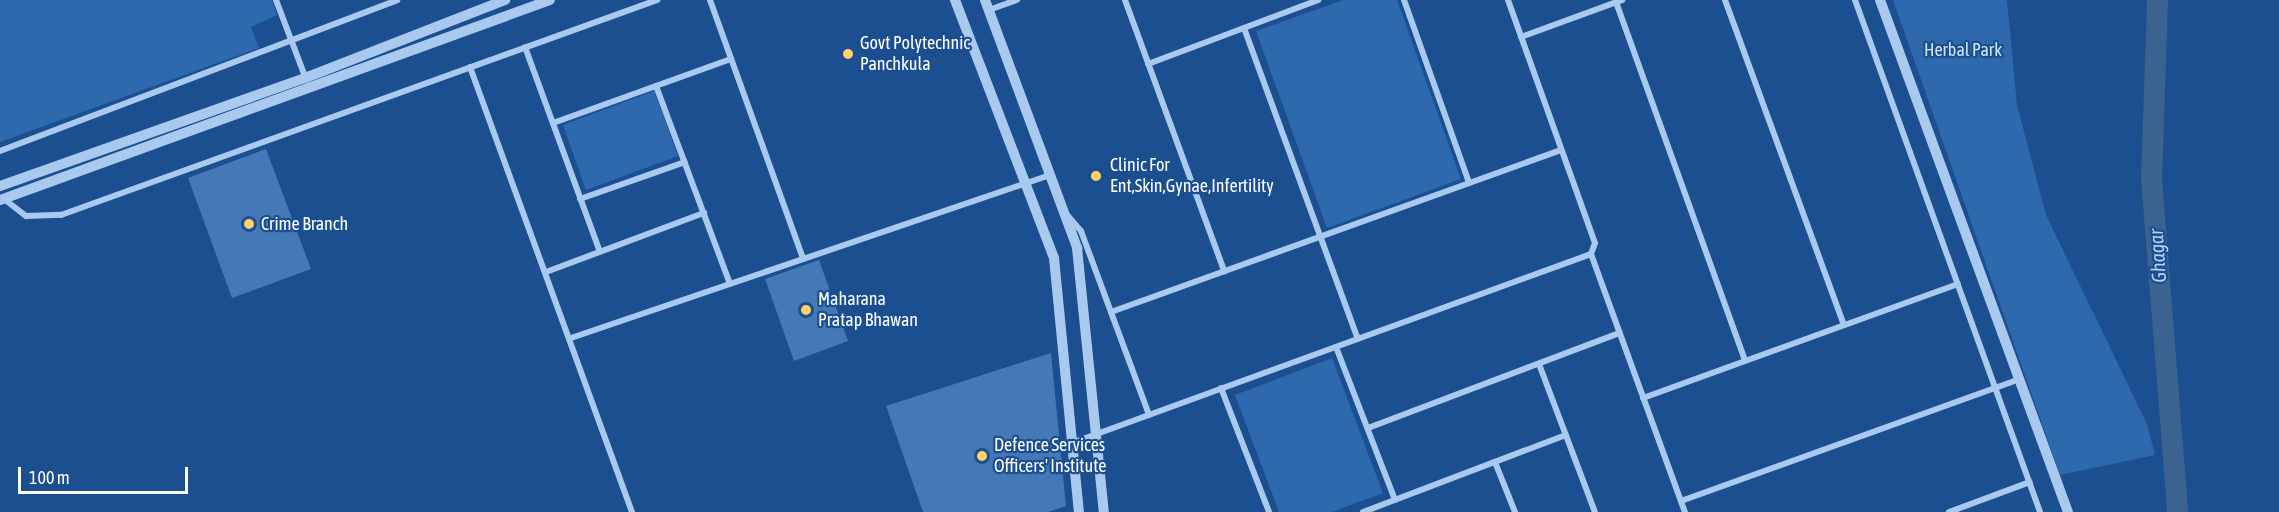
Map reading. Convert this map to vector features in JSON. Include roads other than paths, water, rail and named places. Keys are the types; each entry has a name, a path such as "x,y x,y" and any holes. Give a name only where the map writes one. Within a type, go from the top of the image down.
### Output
{"street":[{"path":"276,0 307,83"},
{"path":"0,151 397,0"},
{"path":"0,186 550,0"},
{"path":"2,199 26,216 61,214 657,0"},
{"path":"710,0 803,259"},
{"path":"955,0 1024,185 1054,258 1079,512"},
{"path":"1017,0 987,5 1077,248 1104,512"},
{"path":"1125,0 1224,271"},
{"path":"1148,64 1318,0"},
{"path":"1404,0 1469,183"},
{"path":"1508,0 1595,243 1591,254 1685,512"},
{"path":"1725,0 1844,325"},
{"path":"1855,0 2040,512"},
{"path":"1880,0 2068,512"},
{"path":"2,199 307,83 501,1 505,16"},
{"path":"1521,37 1619,1 1745,361"},
{"path":"1244,28 1358,339"},
{"path":"525,47 600,252"},
{"path":"553,123 731,59"},
{"path":"470,67 571,338 632,512"},
{"path":"656,86 730,284"},
{"path":"1111,312 1562,150"},
{"path":"580,199 685,162"},
{"path":"571,338 1050,175"},
{"path":"1063,211 1081,231 1149,415"},
{"path":"546,272 704,213"},
{"path":"1072,443 1591,254"},
{"path":"1643,398 1958,284"},
{"path":"1368,428 1620,333"},
{"path":"1336,347 1395,500"},
{"path":"1539,364 1595,512"},
{"path":"1681,501 2018,380"},
{"path":"1221,388 1269,512"},
{"path":"1363,512 1566,435"},
{"path":"1495,462 1515,512"},
{"path":"1949,512 2030,482"}],"waterway":[{"name":"Ghagar","path":"2157,0 2151,178 2177,512"}],"place":[{"name":"Govt Polytechnic Panchkula","path":"848,54"},
{"name":"Clinic For Ent,Skin,Gynae,Infertility","path":"1096,176"},
{"name":"Crime Branch","path":"249,224"},
{"name":"Maharana Pratap Bhawan","path":"806,310"},
{"name":"Defence Services Officers' Institute","path":"982,456"}],"park label":[{"name":"Herbal Park","path":"1963,50"}]}
